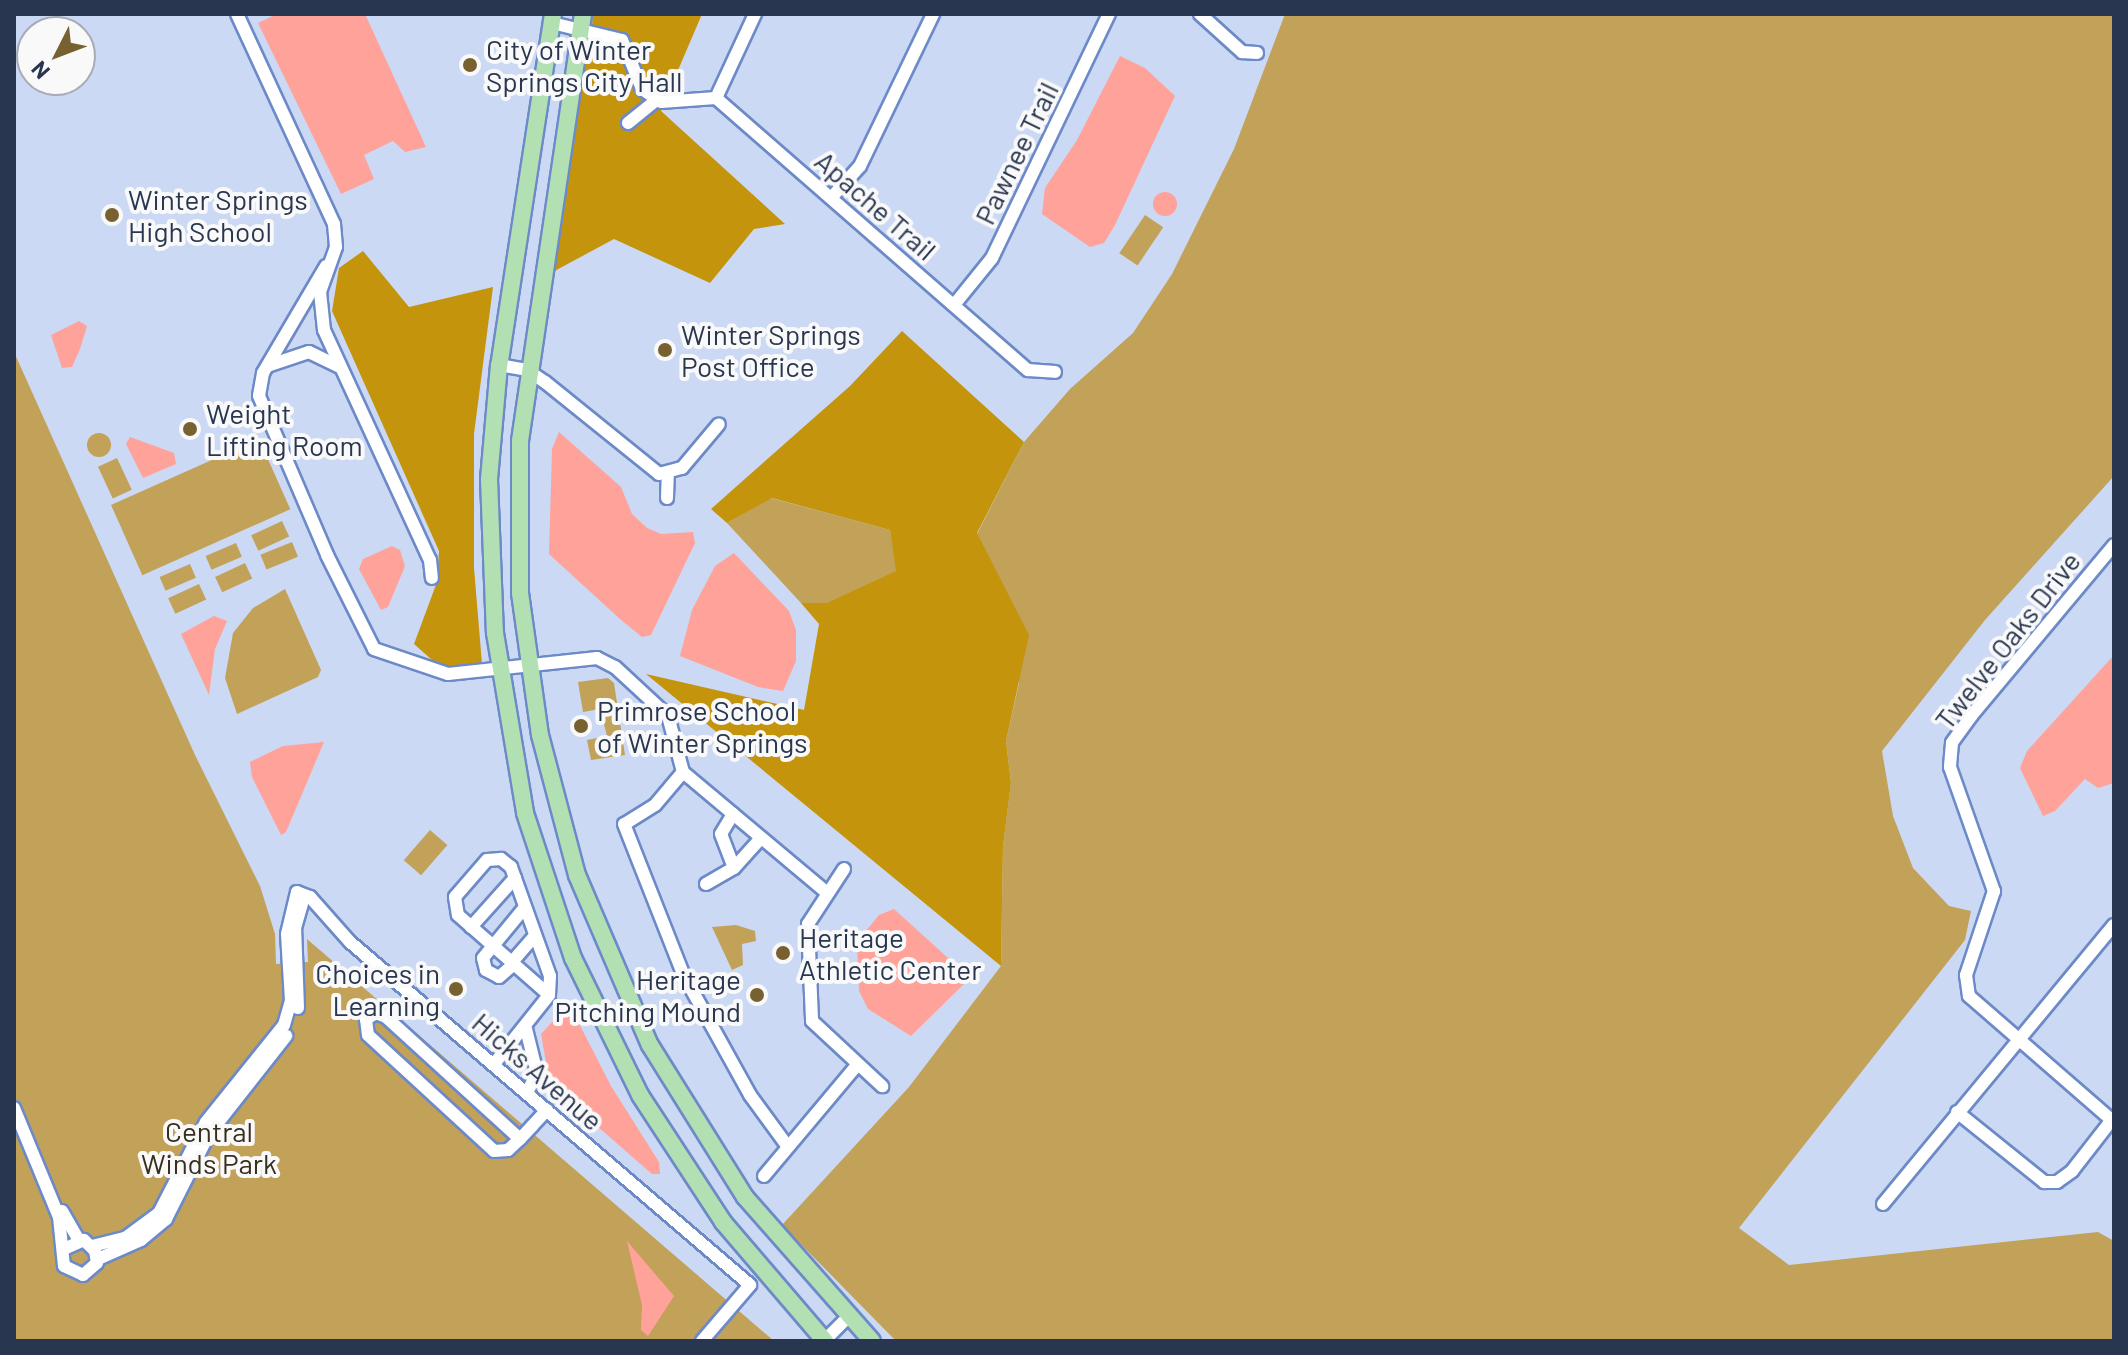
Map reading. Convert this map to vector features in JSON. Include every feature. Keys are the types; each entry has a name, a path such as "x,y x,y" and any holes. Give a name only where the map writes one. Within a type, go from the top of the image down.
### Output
{"main road":[{"path":"553,19 499,365 489,518 500,672 535,848 604,1027 699,1189 745,1251 825,1341"},
{"path":"582,21 527,370 518,518 529,668 565,838 633,1012 724,1168 794,1259 872,1341"}],"street":[{"path":"237,14 334,224 336,247 259,383 262,411 366,638 380,653 448,674 500,672 597,658 615,667 668,716 683,772 826,892"},
{"path":"628,123 656,100 716,98 755,14"},
{"path":"831,198 860,166 933,14"},
{"name":"Pawnee Trail","path":"954,305 992,258 1109,14"},
{"path":"1200,14 1242,52 1257,53"},
{"path":"553,19 582,21 622,40 635,77 656,100"},
{"name":"Apache Trail","path":"716,98 1028,370 1055,372"},
{"path":"326,266 320,313 342,370 430,560 432,578"},
{"path":"267,367 309,352 342,370"},
{"path":"499,365 527,370 650,468 668,475"},
{"path":"668,475 688,463 719,424"},
{"path":"667,498 668,475"},
{"name":"Twelve Oaks Drive","path":"2113,1120 1969,996 1966,975 1994,891 1951,778 1952,743 2114,545"},
{"path":"683,772 655,805 624,824 683,974 750,1095 788,1147"},
{"path":"733,814 721,834 734,868"},
{"path":"706,884 734,868 761,838"},
{"path":"498,1059 526,1029 549,995 550,976 515,878 501,859 487,860 453,903 458,915 549,995"},
{"path":"844,869 826,892 808,924 812,1021 882,1086"},
{"path":"471,927 515,878"},
{"path":"14,1108 50,1191 79,1240 92,1246 125,1238 159,1213 206,1122 284,1025 291,1001 287,928 301,894"},
{"path":"50,1191 64,1249 62,1262 72,1274 87,1273 98,1259 141,1240 166,1219 209,1134 291,1027 298,1006 295,928 301,894"},
{"name":"Hicks Avenue","path":"301,894 350,942 498,1059 527,1093 547,1110 692,1226 750,1285 702,1341"},
{"path":"525,907 492,945 483,962 491,974 504,975 535,936"},
{"path":"1883,1204 2114,925"},
{"path":"520,1139 386,1017 376,1013 366,1019 368,1035 494,1151 505,1152 520,1139 547,1110"},
{"path":"526,1029 536,1083 527,1093"},
{"path":"498,1059 525,1055 534,1061"},
{"path":"764,1176 858,1064"},
{"path":"1957,1112 2044,1182 2057,1182 2072,1171 2113,1120"},
{"path":"64,1249 79,1240"},
{"path":"92,1246 98,1259"},
{"path":"825,1341 848,1317"}],"green space":[{"path":"1285,14 2114,14 2114,476 1985,620 1882,751 1893,816 1913,868 1949,906 1971,911 1965,940 1739,1228 1789,1265 2098,1232 2114,1241 2114,1341 896,1341 782,1225 909,1087 1001,966 1003,847 1011,783 1006,741 1019,683 999,580 977,534 1024,442 1070,389 1133,333 1172,274 1234,149"},
{"path":"1145,215 1163,227 1138,265 1119,253"},
{"name":"Central Winds Park","path":"14,352 195,755 260,886 275,934 276,964 308,962 307,939 774,1341 14,1341"},
{"path":"99,433 110,440 111,445 104,456 99,457 88,450 87,445 94,434"},
{"path":"259,439 290,509 142,575 111,505"},
{"path":"117,458 132,490 113,499 98,467"},
{"path":"771,498 890,530 897,571 826,603 801,603 727,523"},
{"path":"282,521 289,536 258,551 251,535"},
{"path":"292,542 298,557 266,570 260,555"},
{"path":"236,543 242,557 211,570 206,556"},
{"path":"245,563 252,578 222,592 215,577"},
{"path":"190,564 196,578 165,591 160,577"},
{"path":"199,584 206,599 175,614 168,598"},
{"path":"285,589 321,670 318,677 237,714 225,678 233,633 253,608"},
{"path":"608,678 614,683 625,755 591,760 587,740 607,736 600,709 583,712 578,682"},
{"path":"430,830 447,845 421,875 404,860"},
{"path":"736,925 755,931 756,941 742,944 743,965 732,970 712,927"}],"shaded area":[{"path":"277,14 365,14 426,147 405,152 393,141 364,155 374,179 341,194 258,23"},
{"path":"593,14 702,14 667,96 646,85 626,37 592,25"},
{"path":"591,35 618,45 630,80 647,101 621,122 626,130 656,106 663,107 661,111 785,224 754,229 710,283 614,239 549,274"},
{"path":"1120,56 1145,68 1175,96 1115,225 1104,243 1090,247 1042,214 1045,188 1077,140"},
{"path":"1165,192 1176,199 1177,204 1170,215 1165,216 1154,209 1153,204 1160,193"},
{"path":"363,251 409,307 493,287 474,434 474,568 482,664 440,667 414,644 437,582 439,551 332,311 339,268"},
{"path":"79,321 87,326 80,349 72,367 62,368 51,335"},
{"path":"902,331 1024,442 977,533 1029,635 1006,741 1011,783 1003,847 1001,966 646,674 804,710 819,624 801,603 826,603 896,571 890,530 772,498 727,523 711,509 850,386"},
{"path":"559,432 621,487 632,514 647,528 661,534 693,532 695,543 651,635 642,637 549,554 552,449"},
{"path":"130,437 174,453 176,464 143,478 126,444"},
{"path":"392,546 400,550 405,566 388,607 381,610 359,569 363,559"},
{"path":"734,553 789,611 796,630 796,661 783,691 758,687 680,656 692,610 715,566"},
{"path":"214,616 227,621 215,649 209,695 181,634"},
{"path":"2114,655 2114,783 2098,788 2085,779 2055,811 2043,816 2020,768 2027,751"},
{"path":"324,742 286,832 281,835 252,777 250,762 283,746"},
{"path":"894,909 970,978 911,1036 868,1009 859,991 857,942 879,915"},
{"path":"569,1004 611,1086 659,1162 660,1174 652,1174 550,1085 541,1034"},
{"path":"627,1241 674,1296 648,1336 641,1330 642,1305"}],"place":[{"name":"City of Winter Springs City Hall","path":"470,65"},
{"name":"Winter Springs High School","path":"112,215"},
{"name":"Winter Springs Post Office","path":"665,350"},
{"name":"Weight Lifting Room","path":"190,429"},
{"name":"Primrose School of Winter Springs","path":"581,726"},
{"name":"Heritage Athletic Center","path":"783,953"},
{"name":"Choices in Learning","path":"456,989"},
{"name":"Heritage Pitching Mound","path":"757,995"}]}
